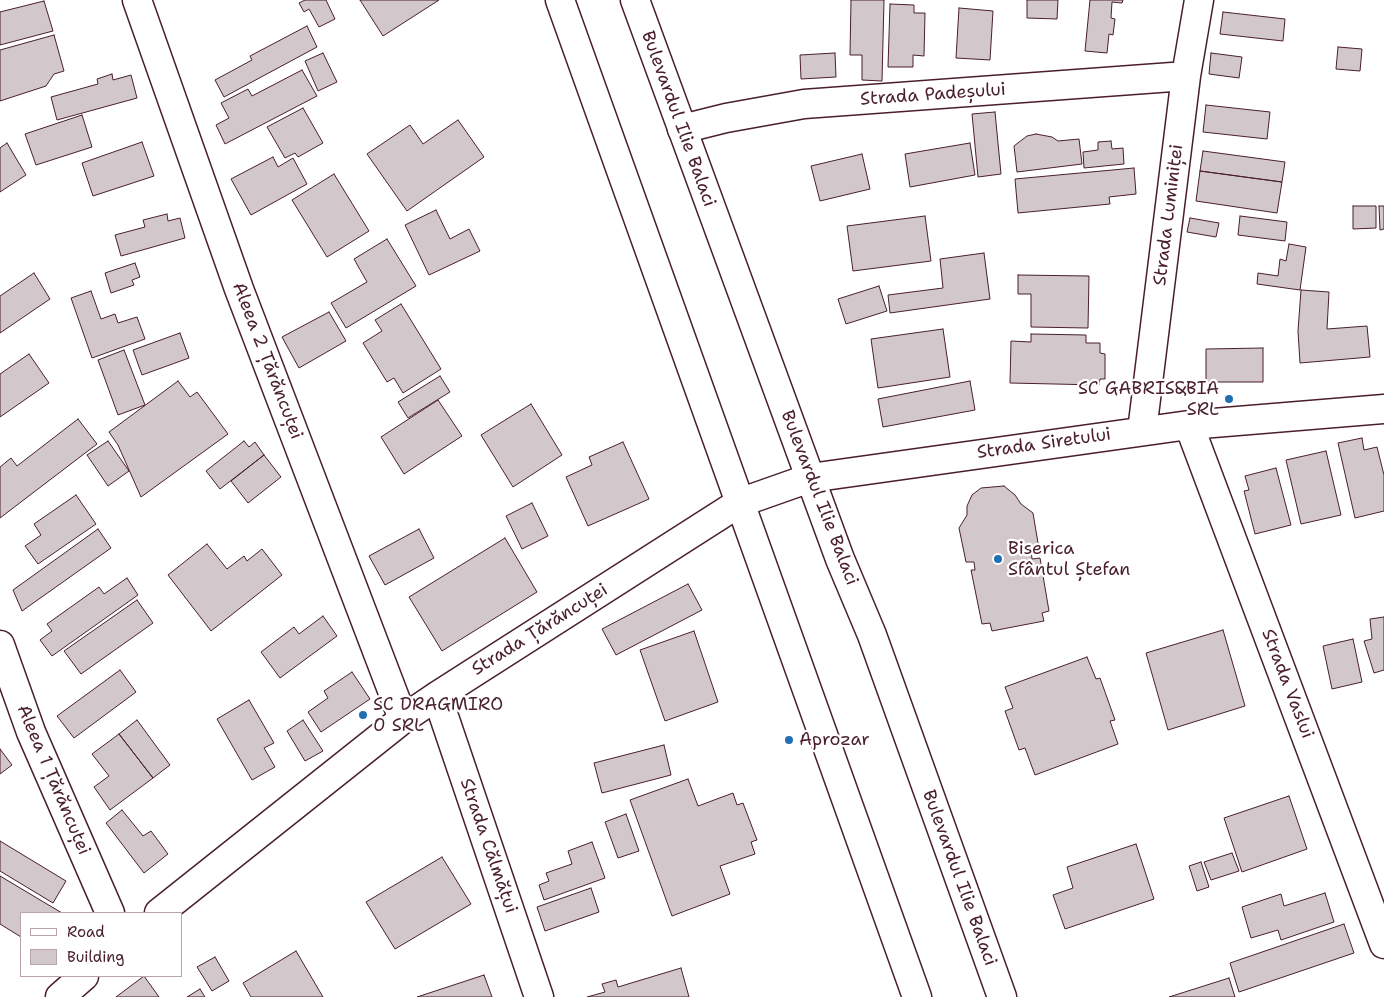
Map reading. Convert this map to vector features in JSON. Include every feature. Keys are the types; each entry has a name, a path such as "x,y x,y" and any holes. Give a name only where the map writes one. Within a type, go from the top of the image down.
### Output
{"street":[{"name":"Aleea 2 Țărăncuței","path":"137,0 239,289 403,719"},
{"path":"560,0 917,997"},
{"name":"Bulevardul Ilie Balaci","path":"635,0 840,559 872,635 1002,997"},
{"name":"Strada Luminiței","path":"1142,430 1186,76 1199,0"},
{"name":"Strada Padeșului","path":"682,129 726,118 804,104 1186,76"},
{"name":"Strada Siretului","path":"739,503 810,478 1142,430 1384,409"},
{"name":"Strada Vaslui","path":"1189,425 1384,944"},
{"name":"Strada Țărăncuței","path":"160,912 403,719 739,503"},
{"name":"Aleea 1 Țărăncuței","path":"0,645 31,732 110,912"},
{"name":"Strada Călmățui","path":"437,696 539,997"},
{"path":"60,997 83,977"}],"building":[{"path":"305,0 326,0 335,19 319,27 309,9 304,12 299,3"},
{"path":"360,0 439,0 383,36"},
{"path":"851,0 884,0 882,81 862,80 862,55 850,55"},
{"path":"1027,0 1058,0 1057,19 1027,18"},
{"path":"1090,0 1123,0 1122,3 1112,2 1111,18 1115,19 1113,35 1109,34 1107,53 1085,51"},
{"path":"44,1 53,31 0,45 0,12"},
{"path":"890,4 914,5 914,13 925,13 924,56 913,55 913,67 888,67"},
{"path":"959,8 993,11 990,60 956,58"},
{"path":"1223,12 1285,19 1283,41 1220,34"},
{"path":"307,26 317,47 224,97 215,80 252,60 250,56"},
{"path":"54,35 64,71 54,74 46,86 0,101 0,50"},
{"path":"1338,47 1362,49 1360,71 1336,69"},
{"path":"323,53 337,82 318,91 305,61"},
{"path":"835,53 836,77 801,79 800,55"},
{"path":"1211,53 1242,57 1239,78 1209,74"},
{"path":"302,70 317,96 225,144 216,125 229,118 221,103 248,89 252,96"},
{"path":"112,74 113,80 131,75 137,98 57,120 51,97 98,84 97,79"},
{"path":"1206,105 1270,112 1267,139 1203,132"},
{"path":"303,108 323,143 298,157 295,153 285,158 267,127"},
{"path":"995,112 1001,174 978,177 972,114"},
{"path":"82,115 92,147 36,165 25,134"},
{"path":"458,120 484,157 407,211 367,154 410,125 423,144"},
{"path":"1036,134 1052,137 1058,141 1079,139 1082,164 1017,172 1014,146 1027,136"},
{"path":"1111,141 1112,149 1123,148 1124,164 1084,168 1083,152 1098,150 1098,142"},
{"path":"142,142 154,176 93,196 82,163"},
{"path":"7,143 26,175 0,192 0,148"},
{"path":"970,143 975,175 910,187 905,154"},
{"path":"1203,151 1285,162 1282,182 1200,171"},
{"path":"862,154 870,189 820,201 811,166"},
{"path":"273,157 278,167 293,158 307,184 251,215 231,179"},
{"path":"1134,168 1136,194 1109,197 1110,204 1018,213 1015,179"},
{"path":"1200,171 1282,182 1277,213 1196,201"},
{"path":"334,174 369,231 327,257 292,200"},
{"path":"1353,206 1376,206 1376,228 1353,229"},
{"path":"1379,206 1384,206 1384,229 1380,230"},
{"path":"436,210 450,239 469,229 480,251 429,275 405,225"},
{"path":"167,214 168,221 180,218 185,238 121,256 115,235 145,227 143,220"},
{"path":"925,216 931,261 853,271 847,226"},
{"path":"1240,216 1287,222 1285,241 1238,235"},
{"path":"1190,218 1219,223 1216,237 1187,232"},
{"path":"387,239 416,286 346,328 331,303 367,282 354,259"},
{"path":"1289,244 1306,247 1300,290 1257,284 1258,273 1278,276 1280,259 1286,261"},
{"path":"984,253 990,299 890,313 888,295 943,288 940,259"},
{"path":"135,263 140,277 132,280 134,285 111,293 105,273"},
{"path":"34,273 50,299 0,333 0,296"},
{"path":"1018,275 1089,276 1088,328 1031,327 1031,294 1018,294"},
{"path":"879,286 887,311 846,324 838,299"},
{"path":"1301,290 1329,292 1327,329 1367,326 1370,357 1300,363 1298,331"},
{"path":"91,291 101,319 115,314 118,323 137,317 145,339 92,358 71,298"},
{"path":"401,304 441,369 403,393 394,378 387,382 363,343 382,331 375,320"},
{"path":"329,312 346,341 299,368 282,337"},
{"path":"943,329 950,377 878,388 871,339"},
{"path":"180,333 189,358 142,375 133,350"},
{"path":"1031,334 1086,335 1086,343 1100,343 1100,353 1105,354 1105,379 1100,379 1099,385 1010,383 1011,341 1031,342"},
{"path":"1263,348 1263,382 1206,382 1206,349"},
{"path":"124,350 145,405 118,415 98,360"},
{"path":"29,354 49,383 0,417 0,374"},
{"path":"440,376 450,392 408,418 398,402"},
{"path":"178,381 190,397 197,392 228,434 141,497 118,445 109,432"},
{"path":"970,381 975,410 883,427 878,399"},
{"path":"438,400 462,436 404,474 381,437"},
{"path":"531,404 562,455 513,487 481,435"},
{"path":"78,419 97,444 0,518 0,467 11,458 17,466"},
{"path":"1362,438 1364,450 1377,447 1384,475 1384,511 1355,518 1338,443"},
{"path":"108,441 129,471 108,486 87,455"},
{"path":"244,441 249,447 255,442 264,455 220,489 206,471"},
{"path":"623,442 649,499 588,526 566,477 592,465 589,457"},
{"path":"1326,451 1341,515 1301,524 1286,460"},
{"path":"264,455 281,477 248,503 231,481"},
{"path":"1276,468 1291,525 1255,534 1244,491 1249,490 1245,476"},
{"name":"Biserica Sfântul Ștefan","path":"1004,486 1015,495 1021,504 1033,513 1039,549 1031,550 1032,559 1040,558 1049,611 1042,613 1044,621 992,631 990,623 982,624 971,570 975,570 974,562 966,562 959,528 967,515 967,506 972,495 981,488"},
{"path":"76,495 96,524 38,564 25,546 41,535 34,524"},
{"path":"532,503 548,536 522,549 506,516"},
{"path":"98,529 111,548 22,611 13,590"},
{"path":"419,529 434,558 385,585 369,556"},
{"path":"505,538 537,592 442,651 409,597"},
{"path":"207,544 227,569 244,556 247,561 262,549 282,575 211,631 168,575"},
{"path":"127,578 138,595 52,656 40,640 52,631 47,624 99,587 104,594"},
{"path":"688,584 702,610 616,655 602,629"},
{"path":"137,600 153,623 81,674 64,651"},
{"path":"323,616 337,636 280,678 261,652 294,627 299,634"},
{"path":"1384,617 1384,670 1374,673 1364,641 1372,639 1370,619"},
{"path":"1223,630 1245,706 1168,730 1146,653"},
{"path":"694,631 718,702 665,721 640,650"},
{"path":"1353,639 1362,682 1332,689 1323,646"},
{"path":"1087,657 1096,679 1100,678 1115,720 1110,721 1118,744 1035,775 1025,748 1019,750 1005,711 1013,708 1005,687"},
{"path":"120,670 136,692 74,738 57,716"},
{"path":"352,672 370,699 321,732 308,712 328,698 324,691"},
{"path":"249,700 274,743 264,748 275,767 252,780 217,719"},
{"path":"137,720 170,765 153,778 119,734"},
{"path":"303,720 323,751 305,761 287,731"},
{"path":"119,734 153,778 110,810 94,787 109,776 92,754"},
{"path":"664,745 671,775 602,793 594,763"},
{"path":"0,749 12,765 0,774"},
{"path":"688,779 698,806 733,793 737,805 743,803 757,840 751,842 755,854 720,866 730,894 672,916 630,800"},
{"path":"1289,796 1307,849 1242,872 1224,818"},
{"path":"122,810 143,836 151,831 168,854 144,873 106,823"},
{"path":"626,814 639,851 618,858 605,822"},
{"path":"0,841 66,881 53,903 0,871"},
{"path":"592,842 605,878 544,900 539,885 549,881 546,873 572,864 568,851"},
{"path":"1136,844 1154,899 1065,929 1053,895 1073,888 1067,867"},
{"path":"1232,853 1239,871 1211,880 1204,862"},
{"path":"442,857 471,904 395,949 366,902"},
{"path":"1201,862 1209,887 1197,891 1189,866"},
{"path":"0,876 60,912 20,912 20,936 0,924"},
{"path":"591,888 599,912 545,931 537,907"},
{"path":"1325,893 1334,922 1281,940 1278,930 1251,938 1242,907 1281,894 1284,906"},
{"path":"1344,924 1354,953 1239,992 1230,963"},
{"path":"296,951 323,997 251,997 243,983"},
{"path":"215,957 229,981 212,991 197,967"},
{"path":"681,968 689,997 587,997 605,992 602,984 616,980 618,987"},
{"path":"484,975 492,997 417,997"},
{"path":"145,977 159,997 116,997"},
{"path":"1229,978 1235,997 1169,997"},
{"path":"200,989 205,997 187,997"}],"place":[{"name":"SC GABRIS&BIA SRL","path":"1229,399"},
{"name":"Biserica Sfântul Ștefan","path":"998,559"},
{"name":"SC DRAGMIRO 0 SRL","path":"363,715"},
{"name":"Aprozar","path":"789,740"}]}
